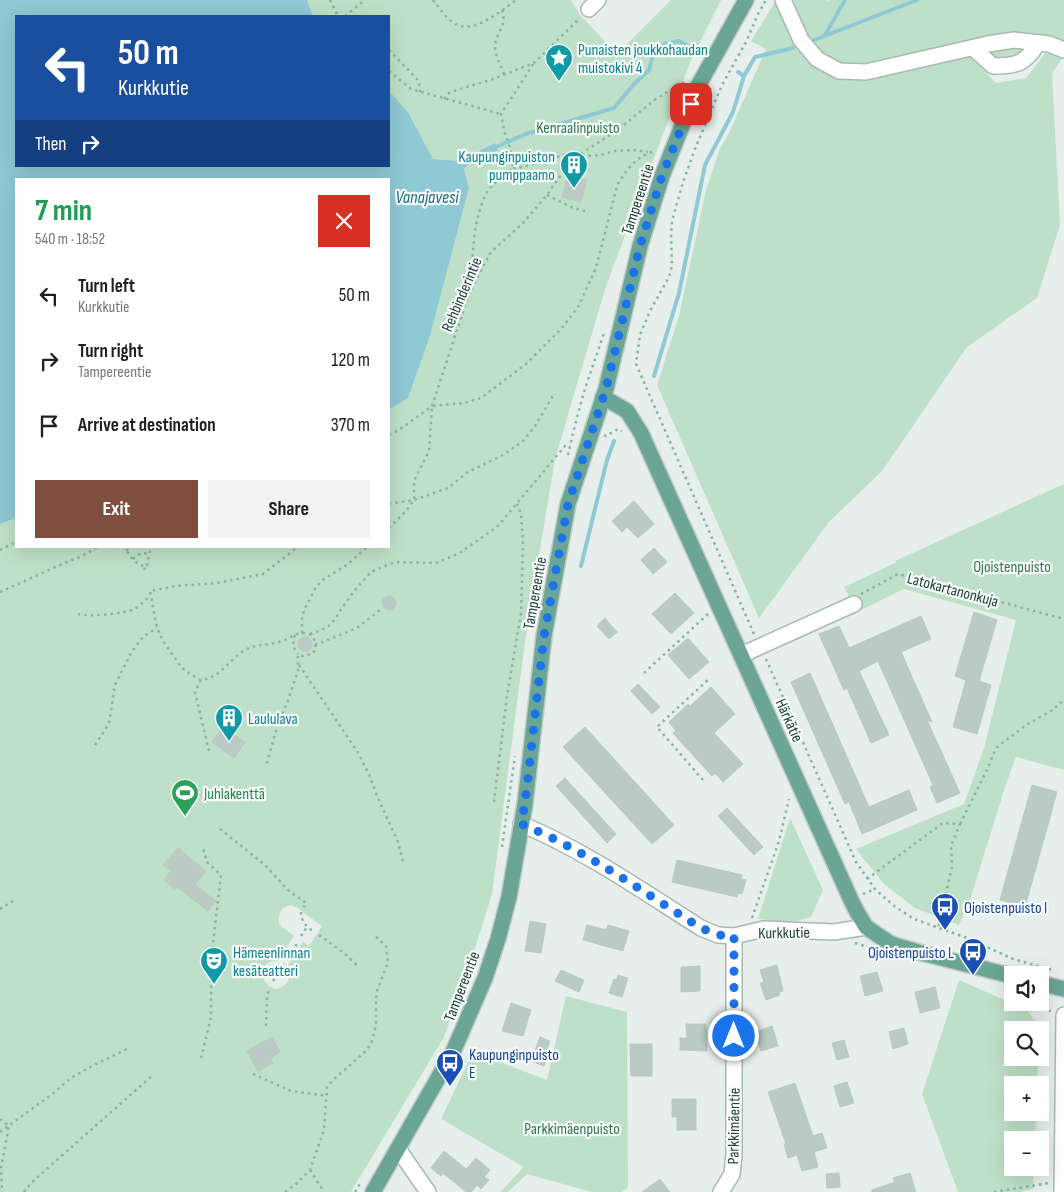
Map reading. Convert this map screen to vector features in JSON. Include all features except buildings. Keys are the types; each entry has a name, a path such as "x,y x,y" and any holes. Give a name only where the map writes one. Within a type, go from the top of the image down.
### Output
{"main road":[{"name":"Tampereentie","path":"373,1192 453,1052 485,978 498,939 509,896 525,804 544,636 568,504 608,381 640,246 662,176 698,86 746,0"},
{"name":"Härkätie","path":"603,397 627,412 641,433 857,912 866,927 891,944 1004,974"},
{"path":"1049,985 1064,989"}],"street":[{"path":"783,0 801,40 817,59 839,71 866,72 1014,40 1049,44 1064,50"},
{"path":"973,48 993,66 1006,66 1016,64 1030,56 1038,43"},
{"path":"742,655 854,604"},
{"name":"Kurkkutie","path":"521,824 547,835 597,863 701,928 718,935 734,936 764,929 834,932 866,927"},
{"name":"Parkkimäentie","path":"725,1191 732,1174 734,1155 734,936"},
{"path":"1062,1192 1064,1015"},
{"path":"398,1149 428,1192"}],"path":[{"path":"330,0 338,15"},
{"path":"347,15 365,0"},
{"path":"433,0 453,23 462,27 482,23 516,0"},
{"path":"766,0 747,40 722,85 683,182 672,221 672,266 669,277 650,311 640,335 636,364 856,862 867,879 894,906 914,919 970,939 1013,959 1057,972"},
{"path":"513,168 511,151 501,114 534,63 593,5"},
{"path":"502,10 504,16 503,26 495,46 504,74"},
{"path":"390,51 419,81 420,92"},
{"path":"444,99 449,93 534,63"},
{"path":"390,72 411,89 501,114"},
{"name":"Rehbinderintie","path":"414,500 414,481 429,450 432,406 470,291 491,252 524,222 547,195 565,169 579,155 686,81"},
{"path":"470,291 476,227 485,196 495,183 513,168 519,168 571,153 586,156 632,150 649,152 657,150"},
{"path":"390,434 432,406 464,403 481,398 526,364 562,328 578,307 596,268 618,186 627,169 649,152"},
{"path":"547,195 571,207 585,211"},
{"path":"568,455 574,425 598,352"},
{"path":"390,504 414,500 448,488 468,472 503,455 523,441 535,426 554,394"},
{"path":"296,548 263,574 217,583 150,591 157,628 163,641 182,668 201,680 208,679 226,667 235,657 257,645 270,644 302,633 310,634 326,628 332,623 354,591 371,572 396,562 436,563 458,554 497,527 565,446 570,445"},
{"path":"390,527 414,500"},
{"path":"494,802 507,696 521,613 523,544 521,513 517,504"},
{"path":"0,550 15,542"},
{"path":"0,592 96,548"},
{"path":"125,548 133,559 141,566 144,566"},
{"path":"126,551 130,548"},
{"path":"144,566 147,565 151,548"},
{"path":"302,633 304,610 321,581 348,564 366,548"},
{"path":"133,559 141,554 150,554"},
{"path":"144,566 145,570"},
{"name":"Latokartanonkuja","path":"854,604 861,594 898,574 1064,619"},
{"path":"78,614 96,616 135,609 150,596"},
{"path":"644,673 718,604"},
{"path":"316,645 357,628 380,610"},
{"path":"95,745 109,722 115,685 132,651 144,636 157,628"},
{"path":"298,655 312,654 316,649 315,639 310,634"},
{"path":"266,766 278,724 298,671 298,655 294,649 293,641 295,635"},
{"path":"298,664 357,751 398,842 404,865"},
{"path":"703,780 656,727 710,678"},
{"path":"201,680 195,692 209,751"},
{"path":"938,928 952,867 951,846 996,748 1064,700"},
{"path":"501,855 516,748"},
{"path":"750,933 752,917 779,841 790,797"},
{"path":"867,879 943,824 960,824"},
{"path":"220,829 265,865 289,891 306,903 304,907"},
{"path":"201,1058 211,1017 211,961 221,875 208,862 203,848"},
{"path":"0,909 16,899"},
{"path":"301,912 301,919 314,932"},
{"path":"301,936 307,927"},
{"path":"319,935 344,953 359,967"},
{"path":"285,1192 310,1170 324,1130 327,1087 367,1050 372,1041 376,1025 378,991 388,962 386,946 376,937"},
{"path":"288,957 296,944"},
{"path":"273,982 284,964"},
{"path":"266,1026 269,989"},
{"path":"0,1132 71,1078 127,1049"},
{"path":"253,1074 291,1091 327,1096"},
{"path":"24,1192 31,1183 153,1075"},
{"path":"0,1119 9,1126"},
{"path":"2,1192 1,1168 9,1126"},
{"path":"310,1170 324,1192"},
{"path":"355,1192 363,1178"},
{"path":"994,1192 1049,1183"}],"green space":[{"name":"Kenraalinpuisto","path":"307,0 571,0 580,15 617,54 671,0 721,0 691,60 606,286 555,459 527,627 492,894 444,1037 351,1192 0,1192 0,524 15,518 15,548 390,548 390,409 408,397 430,336 469,188 464,169 471,161 497,151 493,143 460,161 433,159 408,112 390,92 390,15 313,15","holes":["291,905 322,926 309,946 303,942 287,967 289,978 286,984 275,989 269,986 263,978 264,968 266,964 277,961 294,936 279,923 281,911"]},
{"path":"793,0 1064,0 1064,42 1049,35 1012,35 938,54 844,68 819,52 802,28"},
{"path":"775,2 799,51 838,78 969,54 996,83 1026,78 1047,51 1064,56 1052,73 1060,225 1037,298 967,347 882,471 829,522 759,618 657,385 679,316 706,190 719,151 730,131 766,49 751,41"},
{"path":"1017,46 1021,54 1017,57 996,60 980,51"},
{"name":"Ojoistenpuisto","path":"1064,484 1064,770 1016,757 970,900 959,925 915,908 884,884 856,849 964,804 984,748 1016,620 904,589 857,612 844,587 897,562 895,561"},
{"path":"790,818 823,890 811,917 789,923 758,919"},
{"path":"959,980 1004,1000 1004,1011 1028,1011 1035,1021 1004,1021 1004,1066 1038,1066 1038,1076 1004,1076 1004,1121 1036,1121 1035,1131 1004,1131 1004,1176 1034,1176 1033,1189 1020,1192 958,1192 922,1094"},
{"name":"Parkkimäenpuisto","path":"566,996 627,1012 628,1187 622,1192 592,1192 527,1174 508,1192 500,1192 524,1167 441,1119 473,1052 547,1080"}],"water":[{"name":"Vanajavesi","path":"0,0 307,0 313,15 15,15 15,167 390,167 390,92 408,112 433,159 460,161 494,143 498,146 497,151 471,161 464,169 469,188 430,336 408,398 390,409 390,178 15,178 15,518 0,524"}],"waterway":[{"path":"825,35 845,0"},
{"path":"814,40 917,0"},
{"path":"498,146 526,134 614,108 634,84 649,70 654,52 665,44 679,41 696,50"},
{"path":"738,72 744,76 755,57 793,48"},
{"path":"654,376 679,293 705,165 733,112 744,76"},
{"path":"581,566 607,460 614,441"}],"place":[{"name":"Punaisten joukkohaudan muistokivi 4","path":"559,82"},
{"name":"Kaupunginpuiston pumppaamo","path":"574,189"},
{"name":"Laululava","path":"229,742"},
{"name":"Juhlakenttä","path":"185,817"},
{"name":"Ojoistenpuisto I","path":"945,931"},
{"name":"Ojoistenpuisto L","path":"973,976"},
{"name":"Hämeenlinnan kesäteatteri","path":"214,985"},
{"name":"Kaupunginpuisto E","path":"450,1087"}],"route":[{"path":"691,104 662,176 640,246 606,389 568,504 544,636 525,804 521,824 547,835 597,863 701,928 718,935 734,936 734,1036"}]}
